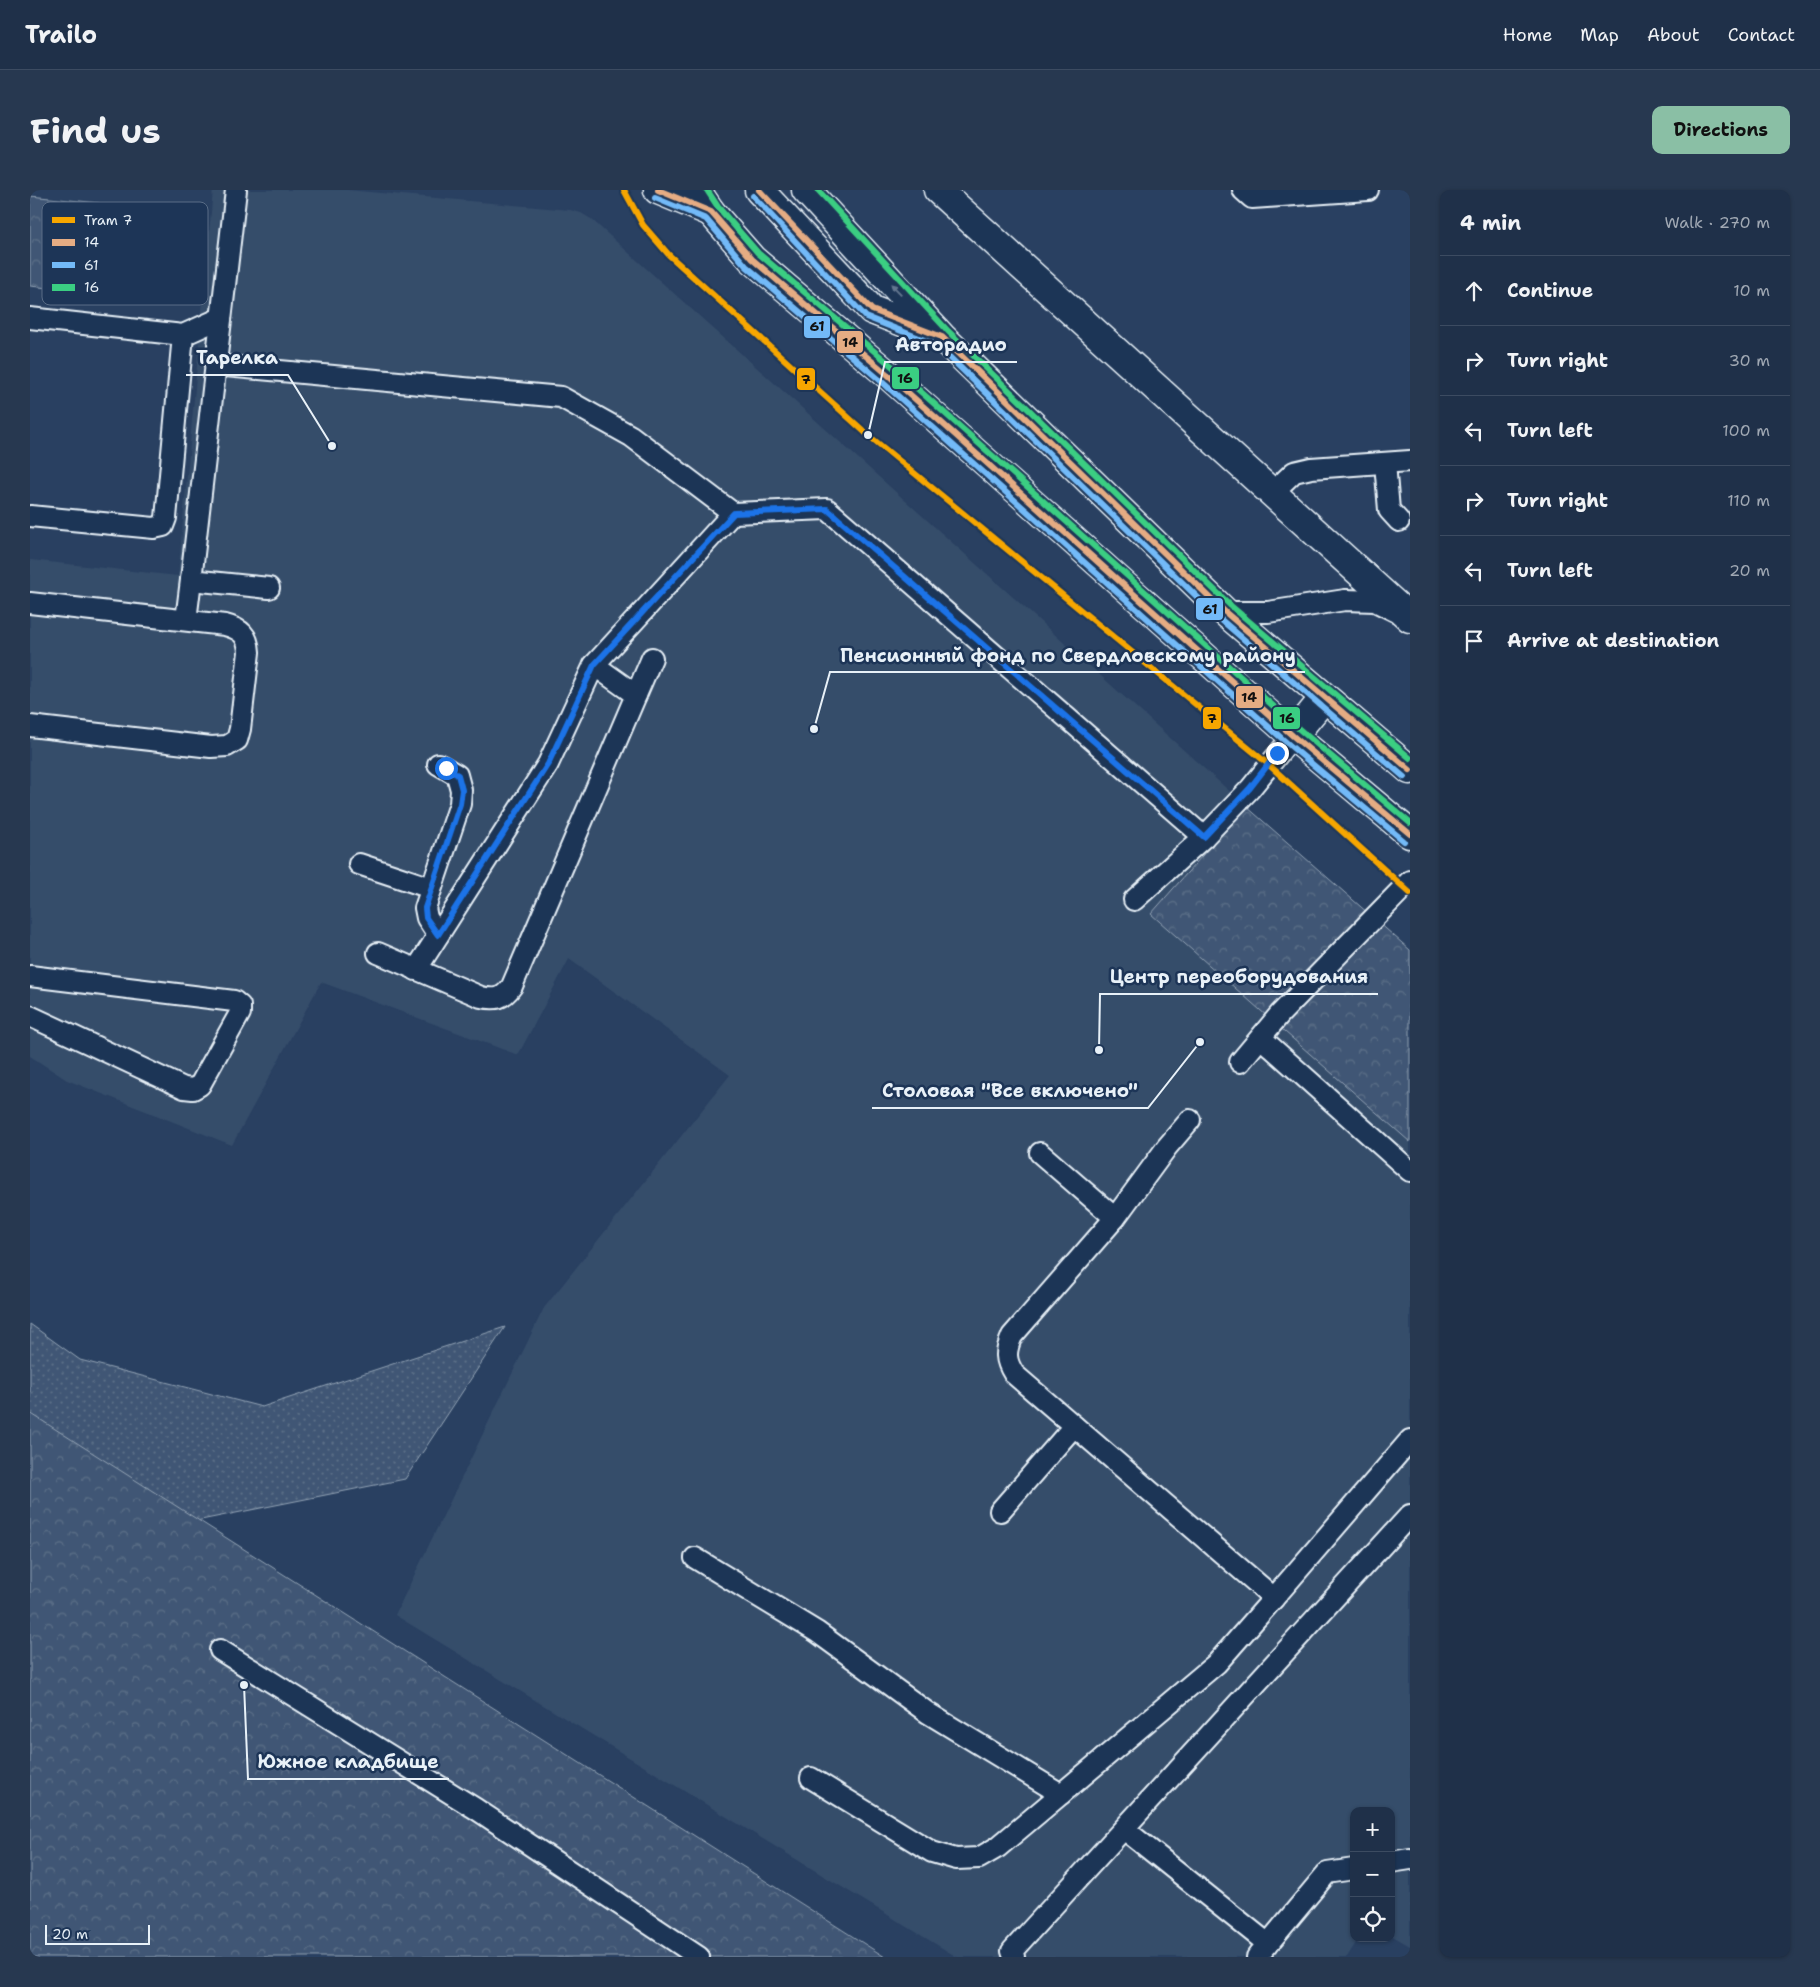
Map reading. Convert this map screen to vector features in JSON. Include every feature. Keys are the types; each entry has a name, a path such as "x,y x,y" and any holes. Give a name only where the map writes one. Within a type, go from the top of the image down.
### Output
{"main road":[{"path":"658,190 711,212"},
{"path":"696,190 711,212 752,259 887,374 1293,736 1410,834"},
{"path":"759,190 872,310 942,337"},
{"path":"806,190 942,337 1225,612 1410,770"},
{"path":"938,190 1409,618"},
{"path":"1293,736 1324,698"}],"lane":[{"path":"186,620 236,190"},
{"path":"1243,190 1252,198 1368,190"},
{"path":"30,318 183,334 221,318"},
{"path":"30,516 154,528 163,526 166,518 183,334"},
{"path":"215,365 561,397 631,436 734,513 827,509 1204,837"},
{"path":"1272,493 1294,472 1311,468 1410,461"},
{"path":"1385,463 1389,510 1399,521"},
{"path":"416,970 548,764 594,665 734,513"},
{"path":"191,580 269,588"},
{"path":"1225,612 1268,612 1345,600 1375,601 1409,618"},
{"path":"30,603 186,620 239,628 248,640 249,652 240,729 237,740 227,746 211,747 30,726"},
{"path":"378,953 481,997 494,999 505,996 512,986 652,658"},
{"path":"594,665 636,695"},
{"path":"1134,900 1204,837 1250,788 1293,736"},
{"path":"438,764 458,775 462,790 460,804 425,908 426,918 438,935"},
{"path":"360,864 432,888"},
{"path":"1240,1062 1280,1014 1410,881"},
{"path":"30,976 234,1001 240,1006 240,1013 200,1085 193,1089 184,1088 30,1016"},
{"path":"1261,1038 1410,1171"},
{"path":"1190,1120 1167,1147 1114,1218 1012,1336 1006,1348 1006,1362 1014,1374 1274,1598"},
{"path":"1040,1154 1114,1218"},
{"path":"1000,1512 1074,1426"},
{"path":"811,1778 932,1852 956,1859 979,1858 998,1847 1218,1663 1410,1440"},
{"path":"1014,1957 1012,1952 1410,1515"},
{"path":"695,1558 817,1632 928,1713 1061,1794"},
{"path":"220,1650 467,1804 699,1957"},
{"path":"1124,1829 1263,1950 1328,1873 1350,1869"},
{"path":"1395,1861 1410,1859"}],"shaded area":[{"path":"213,190 347,190 570,210 581,213 591,219 1246,806 1410,950 1410,1946 1395,1937 1395,1807 1350,1807 1350,1942 1356,1942 1347,1957 957,1957 395,1615 544,1308 730,1075 569,959 518,1055 321,982 232,1145 67,1080 30,1056 30,560 178,576 203,305 208,305 208,245"}],"green space":[{"path":"30,196 89,202 42,202 42,287 30,286"},
{"path":"1246,806 1410,950 1410,1142 1151,914"},
{"path":"30,1324 80,1360 262,1407 505,1327 405,1479 196,1521 30,1414"},
{"path":"30,1413 885,1957 30,1957"}],"tram line":[{"name":"7","path":"624,190 643,225 669,255 868,435 1268,764 1410,893"}],"transit line":[{"name":"14","path":"658,190 711,212 752,259 887,374 1293,736 1410,834"},
{"name":"16","path":"707,190 718,207 758,253 893,367 1299,729 1410,823"},
{"name":"14","path":"759,190 872,310 942,337 1225,612 1410,770"},
{"name":"16","path":"818,190 948,331 1231,606 1410,758"},
{"name":"61","path":"753,196 866,317 937,345 1219,618 1404,777"},
{"name":"61","path":"655,198 706,219 746,266 881,381 1287,743 1404,841"}],"place":[{"name":"Авторадио","path":"868,435"},
{"name":"Тарелка","path":"332,446"},
{"name":"Пенсионный фонд по Свердловскому району","path":"814,729"},
{"name":"Столовая \"Все включено\"","path":"1200,1042"},
{"name":"Центр переоборудования","path":"1099,1050"},
{"name":"Южное кладбище","path":"244,1685"}],"route":[{"path":"446,768 458,775 462,790 460,804 425,908 426,918 438,935 548,764 594,665 734,513 827,509 1204,837 1250,788 1277,753"}]}
